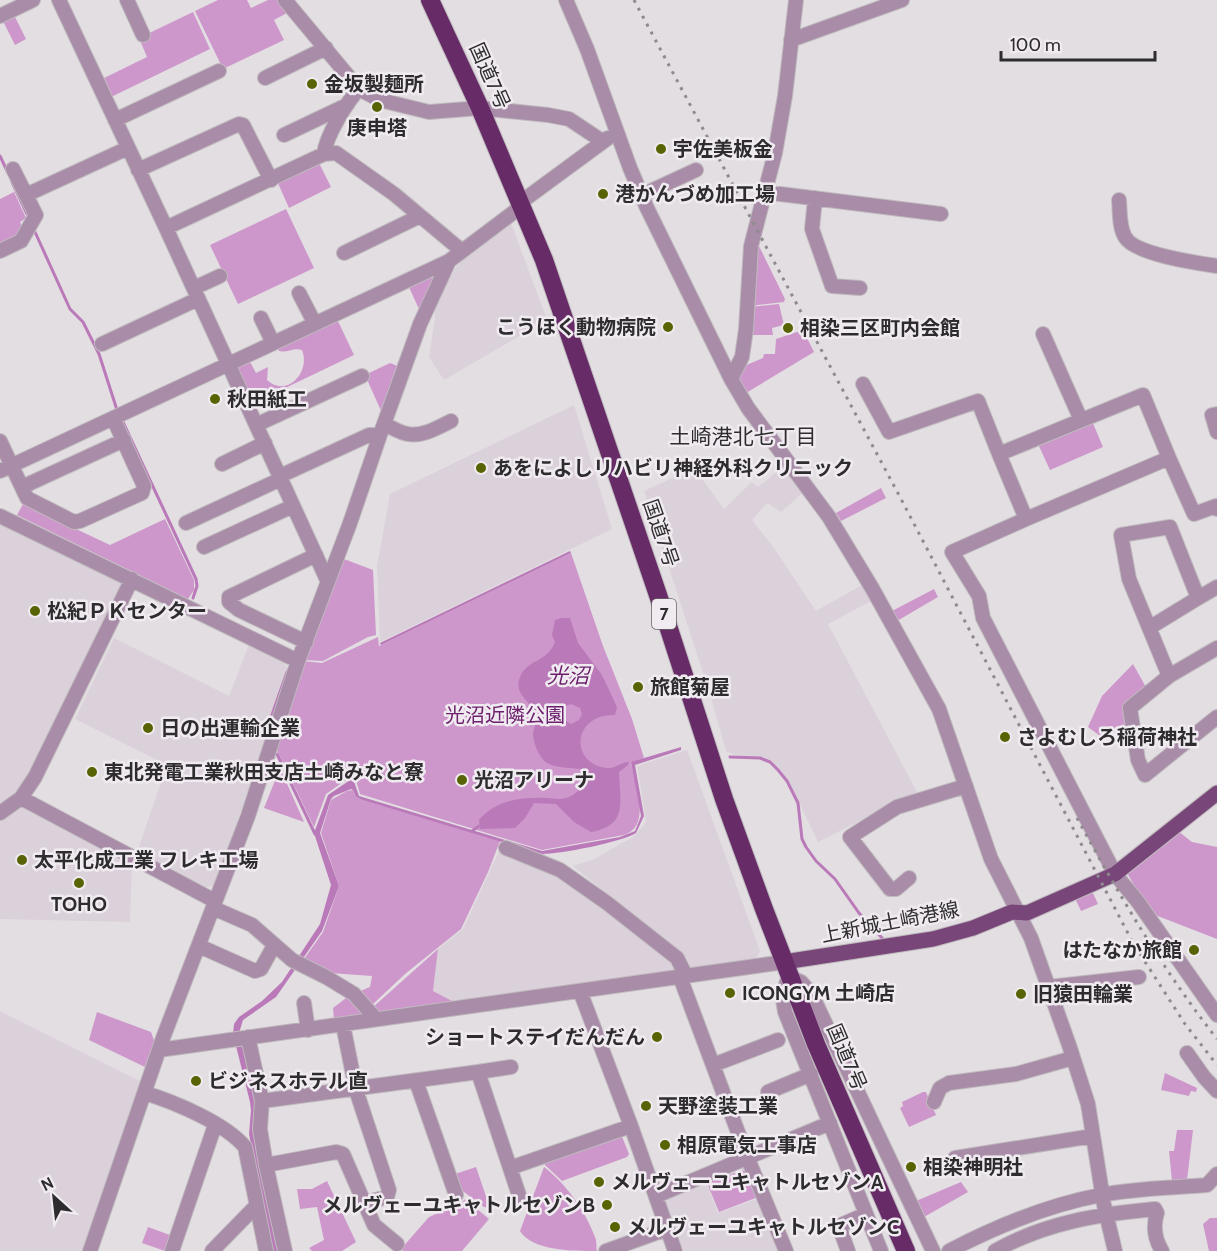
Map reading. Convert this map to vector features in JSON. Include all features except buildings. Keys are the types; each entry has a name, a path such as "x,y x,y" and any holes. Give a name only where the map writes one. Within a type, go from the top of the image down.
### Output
{"highway":[{"name":"国道7号","path":"430,0 522,204 575,347 724,799 786,970 906,1251"}],"main road":[{"name":"上新城土崎港線","path":"786,970 933,939 972,928 1012,912 1027,913 1115,874 1217,793"}],"street":[{"path":"0,16 33,0"},
{"path":"59,0 328,582"},
{"path":"127,0 143,35"},
{"path":"285,0 359,89 380,100 429,112 480,108 548,115 569,119 602,141"},
{"path":"566,0 642,195 731,379 748,408 829,517 872,588 939,709 991,859 1039,958 1088,1104 1102,1194 1115,1251"},
{"path":"731,379 742,357 751,246 775,153 785,96 795,0"},
{"path":"791,40 902,0"},
{"path":"265,78 326,48"},
{"path":"115,120 219,71"},
{"path":"324,154 325,145 347,105 359,89"},
{"path":"284,135 347,105"},
{"path":"138,170 239,124 243,125 271,180"},
{"path":"6,468 449,261 602,141 617,133"},
{"path":"26,195 128,148"},
{"path":"166,228 324,154 336,153 394,194 462,251"},
{"path":"0,251 21,241 38,221 14,170"},
{"path":"642,195 696,170"},
{"path":"764,192 941,214"},
{"path":"815,198 812,229 832,286 860,288"},
{"path":"1119,200 1122,232 1130,244 1172,258 1217,266"},
{"path":"345,253 420,216"},
{"path":"90,1251 159,1050 248,816 298,661 420,324 449,261"},
{"path":"102,344 196,293 220,276"},
{"path":"299,293 315,324"},
{"path":"261,318 273,343"},
{"path":"1043,334 1081,420"},
{"path":"256,425 362,376"},
{"path":"863,384 889,432 978,401 1026,519"},
{"path":"999,454 1143,395 1194,514"},
{"path":"1217,414 1212,415 1217,432"},
{"path":"0,441 6,468 27,498 74,522 80,521 142,493 144,486 113,418"},
{"path":"186,523 369,435 382,430 417,434 431,431 451,421"},
{"path":"22,488 124,440"},
{"path":"222,464 265,443"},
{"path":"1169,458 952,552 979,596 983,618 1115,874 1138,902 1217,1015"},
{"path":"204,547 293,506"},
{"path":"1169,676 1129,579 1121,535 1170,526 1216,506 1217,509"},
{"path":"0,516 298,661"},
{"path":"1170,526 1198,598"},
{"path":"306,642 239,610 229,602 229,597 316,555"},
{"path":"0,813 21,798 35,777 132,579"},
{"path":"1149,628 1217,587"},
{"path":"1215,723 1145,775 1138,760 1130,708 1169,676 1217,648"},
{"path":"909,878 896,889 890,890 850,837 897,807 966,786"},
{"path":"21,798 252,925 298,963 354,994 376,1019"},
{"path":"506,848 560,870 608,903 677,958 713,1065 786,1251"},
{"path":"199,946 255,971 261,969 272,949"},
{"path":"786,970 783,1001 881,1251"},
{"path":"159,1050 683,977 786,970 811,993 933,1251"},
{"path":"1049,987 1139,977"},
{"path":"580,991 675,1251"},
{"path":"304,1003 308,1030"},
{"path":"344,1024 356,1090 389,1190 387,1197 364,1203"},
{"path":"242,1038 262,1101 260,1129 285,1251"},
{"path":"713,1065 778,1040"},
{"path":"1187,1053 1217,1091"},
{"path":"934,1102 940,1088 949,1083 1016,1074 1073,1058"},
{"path":"262,1101 356,1090 511,1067"},
{"path":"478,1072 521,1201"},
{"path":"768,1092 811,1074"},
{"path":"416,1081 456,1195"},
{"path":"145,1093 172,1102 215,1125 239,1140 245,1147 255,1207 266,1251"},
{"path":"656,1196 830,1123"},
{"path":"172,1251 215,1125"},
{"path":"510,1168 631,1126"},
{"path":"955,1158 1093,1136"},
{"path":"266,1166 336,1152 343,1154 374,1225 397,1244"},
{"path":"949,1251 1002,1224 1039,1211 1102,1194 1207,1185 1217,1174"},
{"path":"212,1251 255,1207"},
{"path":"994,1251 1014,1246 1040,1230 1106,1213 1155,1209 1157,1212 1154,1226 1158,1245 1162,1251"},
{"path":"848,1251 840,1229 841,1225 866,1214"},
{"path":"606,1251 667,1229"}],"shaded area":[{"path":"511,223 547,320 444,380 429,357 435,319 434,306 456,267 474,250"},
{"path":"574,405 612,529 380,642 377,566 390,494"},
{"path":"785,465 805,491 781,512 767,503 752,520 774,548 816,611 864,584 873,600 828,624 917,792 818,842 787,778 772,763 763,758 735,755 726,751 710,694 644,491 694,468 724,509 752,482 758,487"},
{"path":"0,522 120,580 122,588 40,762 16,795 0,807"},
{"path":"114,638 229,696 250,642 281,659 290,672 215,885 199,889 136,855 167,765 75,719"},
{"path":"687,750 760,951 756,959 690,969 618,903 573,866 594,859 633,837 643,826 646,821 637,766"},
{"path":"24,804 132,866 130,922 0,919 0,818"},
{"path":"499,851 559,874 675,963 675,971 456,1003 433,991 438,949 463,929"},
{"path":"0,1011 142,1082 85,1251 0,1251"},
{"path":"707,1184 718,1213 759,1198 780,1251 684,1251 666,1202 669,1198"}],"green space":[{"path":"218,0 247,0 251,8 268,0 278,0 287,13 274,20 284,40 223,69 195,11"},
{"path":"193,12 210,49 109,98 100,80 147,57 139,38"},
{"path":"14,15 26,39 15,45 3,21"},
{"path":"318,161 331,187 289,208 277,181"},
{"path":"14,192 26,218 20,222 23,229 0,244 0,199"},
{"path":"286,209 314,268 238,304 210,245"},
{"path":"756,240 785,299 784,302 750,306"},
{"path":"439,269 419,309 408,285"},
{"path":"779,304 784,325 772,328 773,335 748,335 750,307"},
{"path":"336,317 354,355 254,403 236,366 249,360 256,373 268,367 267,380 274,385 289,384 300,374 303,367 302,350 279,351 277,347"},
{"path":"803,330 814,352 746,393 739,381 744,366 763,358 764,354 775,354 776,339"},
{"path":"390,363 400,367 382,413 365,375"},
{"path":"1092,421 1103,447 1050,470 1038,444"},
{"path":"881,488 886,498 841,521 836,513"},
{"path":"23,504 110,545 165,519 194,580 194,590 188,599 17,515"},
{"name":"光沼近隣公園","path":"571,553 644,758 631,763 640,804 640,814 633,830 624,835 542,850 360,794 352,767 348,766 346,771 349,778 326,794 314,827 274,744 303,661 322,663 378,637 379,646"},
{"path":"344,559 373,570 376,635 323,661 304,660 340,564"},
{"path":"934,589 938,597 897,621 892,611"},
{"path":"1133,664 1147,689 1126,726 1103,738 1088,727 1102,696"},
{"path":"280,768 304,822 264,808"},
{"path":"353,790 356,797 362,800 500,841 461,929 405,974 371,1006 358,992 370,987 372,976 330,973 304,959 323,932 339,886 321,833 331,800"},
{"path":"1178,831 1192,842 1217,847 1217,939 1150,913 1126,871"},
{"path":"1092,891 1098,904 1081,911 1075,898"},
{"path":"438,949 433,991 456,1003 377,1014 372,1008"},
{"path":"350,995 367,1016 334,1020 333,1008"},
{"path":"97,1012 151,1032 155,1043 145,1067 89,1040"},
{"path":"1165,1073 1197,1088 1196,1092 1191,1091 1189,1096 1161,1090"},
{"path":"926,1092 936,1115 909,1127 900,1108 903,1106 902,1102"},
{"path":"1177,1130 1193,1130 1187,1180 1172,1181 1169,1151 1174,1151"},
{"path":"621,1134 629,1154 627,1157 562,1181 545,1165 544,1161"},
{"path":"476,1167 490,1208 484,1207 456,1186 452,1175"},
{"path":"544,1167 560,1181 580,1207 595,1237 597,1251 565,1250 543,1246 526,1238 520,1231"},
{"path":"742,1170 748,1172 758,1197 719,1212 707,1183"},
{"path":"327,1181 356,1242 342,1251 312,1251 309,1248 324,1240 317,1207 300,1209 297,1189 312,1189"},
{"path":"961,1182 968,1192 924,1217 916,1201"},
{"path":"465,1199 489,1219 462,1251 403,1251 401,1249 429,1217 452,1207 455,1210"},
{"path":"1210,1218 1217,1218 1217,1251 1209,1251 1203,1224"},
{"path":"148,1227 170,1235 165,1251 142,1243"}],"water":[{"path":"570,551 571,553 381,645 380,643"},
{"name":"光沼","path":"570,618 578,643 602,675 617,707 615,715 601,717 590,722 584,730 581,749 586,758 595,765 610,768 629,762 619,772 619,811 611,824 591,832 574,822 556,804 534,803 525,818 515,828 480,829 479,820 493,808 502,804 529,798 565,798 571,796 588,781 588,773 584,770 551,765 542,758 533,735 536,722 534,711 519,689 523,671 547,654 555,642 552,635 555,620","holes":["571,704 580,708 582,714 579,720 571,724 563,719 562,711 566,706"]},
{"path":"681,747 681,750 635,765 644,816 636,833 605,844 563,852 542,854 362,800 356,797 351,789 331,799 320,833 339,886 322,931 276,997 243,1020 239,1033 256,1096 279,1251 272,1251 249,1134 250,1102 233,1034 234,1024 239,1017 262,1001 282,982 320,924 331,885 314,833 328,795 350,780 347,771 349,767 359,796 542,851 620,837 635,831 641,816 631,762"}],"waterway":[{"path":"0,156 8,173"},
{"path":"12,182 27,214"},
{"path":"35,232 70,309 83,322 99,354 117,410"},
{"path":"122,420 196,579 197,586 193,598"},
{"path":"266,732 287,672"},
{"path":"277,754 315,834"},
{"path":"730,757 760,758 770,762 778,770 787,781 798,803 802,839 806,847 883,939"},
{"path":"472,831 479,826"}],"railway":[{"path":"634,0 900,497 1133,943 1185,1024 1217,1065"},
{"path":"1077,818 1142,932 1217,1039"}],"place":[{"name":"金坂製麺所","path":"312,84"},
{"name":"庚申塔","path":"377,107"},
{"name":"宇佐美板金","path":"661,149"},
{"name":"港かんづめ加工場","path":"603,194"},
{"name":"こうほく動物病院","path":"668,327"},
{"name":"相染三区町内会館","path":"788,328"},
{"name":"秋田紙工","path":"215,399"},
{"name":"あをによしリハビリ神経外科クリニック","path":"481,468"},
{"name":"松紀ＰＫセンター","path":"35,611"},
{"name":"旅館菊屋","path":"638,687"},
{"name":"日の出運輸企業","path":"148,728"},
{"name":"さよむしろ稲荷神社","path":"1005,737"},
{"name":"東北発電工業秋田支店土崎みなと寮","path":"92,772"},
{"name":"光沼アリーナ","path":"462,780"},
{"name":"太平化成工業 フレキ工場","path":"22,860"},
{"name":"TOHO","path":"79,883"},
{"name":"はたなか旅館","path":"1194,950"},
{"name":"ICONGYM 土崎店","path":"730,993"},
{"name":"旧猿田輪業","path":"1021,994"},
{"name":"ショートステイだんだん","path":"657,1037"},
{"name":"ビジネスホテル直","path":"196,1081"},
{"name":"天野塗装工業","path":"646,1106"},
{"name":"相原電気工事店","path":"665,1145"},
{"name":"相染神明社","path":"911,1167"},
{"name":"メルヴェーユキャトルセゾンA","path":"599,1182"},
{"name":"メルヴェーユキャトルセゾンB","path":"607,1205"},
{"name":"メルヴェーユキャトルセゾンC","path":"615,1227"}],"district":[{"name":"土崎港北七丁目","path":"743,436"}]}
